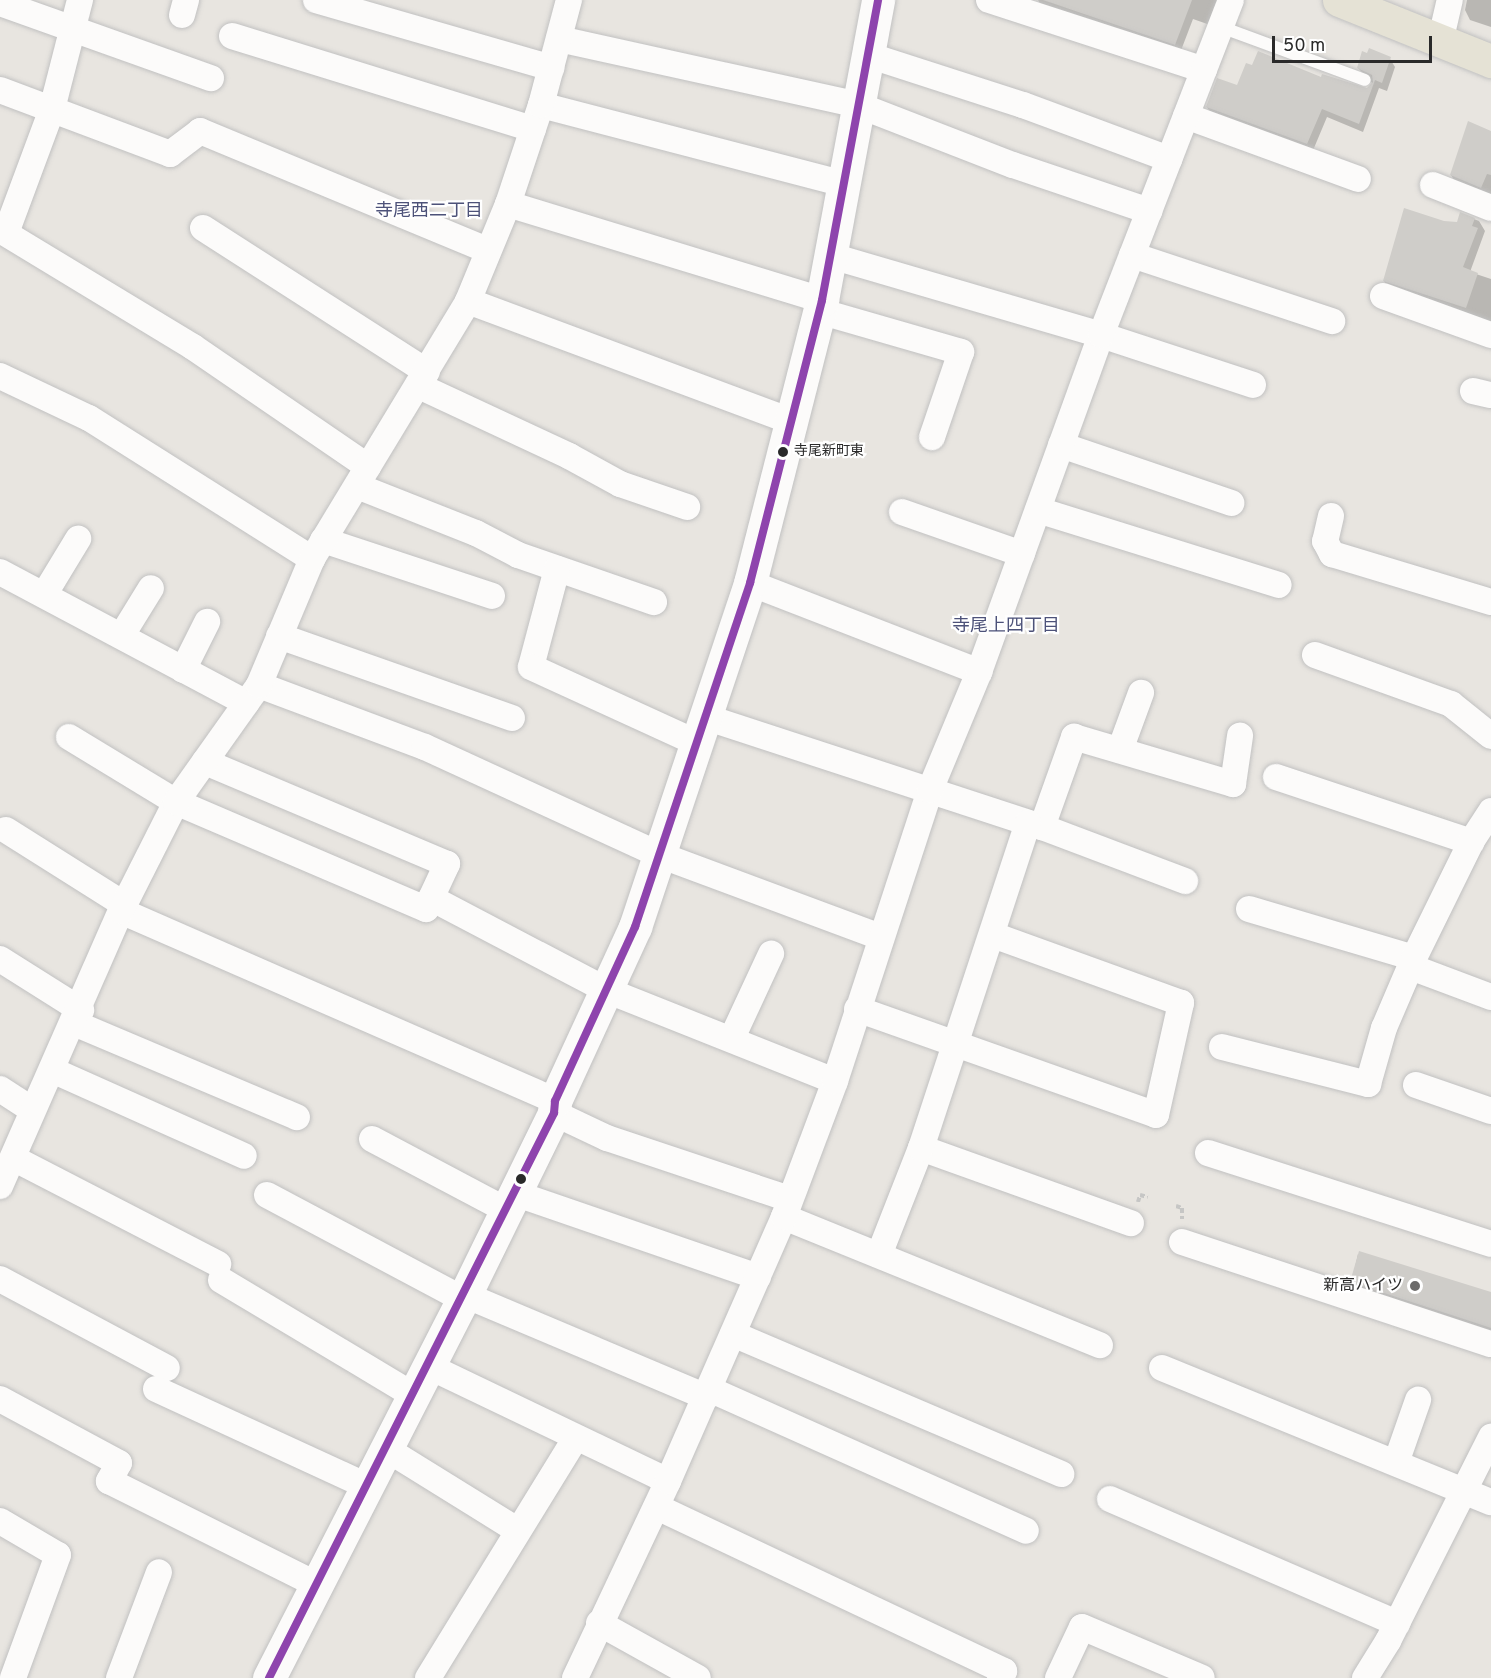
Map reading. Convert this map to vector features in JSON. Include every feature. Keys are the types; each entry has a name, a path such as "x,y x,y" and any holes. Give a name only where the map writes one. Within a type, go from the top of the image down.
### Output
{"main road":[{"path":"1339,0 1392,15 1491,61"}],"street":[{"path":"80,0 52,109 3,232 193,347 363,476 557,569 654,602"},
{"path":"316,0 551,68"},
{"path":"0,1186 123,908 176,802 252,694 317,549 423,379 468,301 508,204 541,105 568,0"},
{"path":"269,1678 316,1584 388,1450 413,1395 464,1297 554,1107 635,927 704,731 750,583 820,305 878,0"},
{"path":"989,0 1204,70"},
{"path":"574,1678 657,1507 708,1393 786,1208 836,1081 880,937 930,790 979,672 1101,335 1231,0"},
{"path":"1441,38 1450,0"},
{"path":"0,3 211,78"},
{"path":"232,36 532,129"},
{"path":"559,39 858,105 1013,165 1149,211"},
{"path":"868,55 1023,105 1169,159"},
{"path":"0,90 170,154 200,131 488,250"},
{"path":"541,105 843,184"},
{"path":"1186,116 1358,179"},
{"path":"1433,185 1490,204"},
{"path":"508,204 961,352 932,437"},
{"path":"203,228 423,379 620,484 687,507"},
{"path":"828,255 1101,335 1253,386"},
{"path":"1132,255 1332,321"},
{"path":"1383,296 1491,335"},
{"path":"468,301 791,421"},
{"path":"0,375 89,418 317,549 492,596"},
{"path":"1061,445 1231,503"},
{"path":"1038,510 1279,585"},
{"path":"902,512 1022,554"},
{"path":"1331,516 1325,541 1332,554 1491,602"},
{"path":"44,594 78,539"},
{"path":"557,569 531,667 704,731 930,790 1035,825 1185,881"},
{"path":"0,572 122,635 183,670 252,694 425,747 660,855 880,937"},
{"path":"750,583 979,672"},
{"path":"122,635 151,588"},
{"path":"183,670 207,622"},
{"path":"279,636 512,718"},
{"path":"1315,655 1451,704 1491,736"},
{"path":"1120,750 1140,693"},
{"path":"879,1255 921,1148 952,1044 993,935 1035,825 1074,737 1233,784 1240,736"},
{"path":"69,737 176,802 426,909 447,864 205,762"},
{"path":"1222,1047 1368,1084 1384,1028 1413,962 1483,829 1276,777"},
{"path":"6,830 123,908 554,1107 607,1138 786,1208 879,1255 1100,1345"},
{"path":"430,898 606,990 836,1081"},
{"path":"1249,909 1413,962 1491,997"},
{"path":"857,1009 1156,1115 1181,1004 993,935"},
{"path":"732,1038 771,954"},
{"path":"0,959 77,1016 297,1117"},
{"path":"52,1070 244,1156"},
{"path":"1416,1085 1491,1111"},
{"path":"0,1089 33,1110"},
{"path":"372,1139 510,1202 758,1276"},
{"path":"921,1148 1131,1223"},
{"path":"1208,1153 1491,1244"},
{"path":"13,1158 220,1272 413,1395"},
{"path":"267,1195 464,1297 708,1393 1026,1531"},
{"path":"1182,1242 1491,1344"},
{"path":"0,1279 162,1378 369,1487"},
{"path":"733,1334 1061,1473"},
{"path":"428,1366 575,1439 668,1481"},
{"path":"1162,1368 1396,1460 1491,1502"},
{"path":"0,1399 119,1463 109,1481 316,1584"},
{"path":"1396,1460 1418,1400"},
{"path":"1365,1678 1397,1623 1491,1437"},
{"path":"428,1678 575,1439"},
{"path":"388,1450 517,1530"},
{"path":"1110,1499 1397,1623"},
{"path":"657,1507 1004,1671 1000,1678"},
{"path":"0,1521 58,1555 13,1678 0,1670"},
{"path":"119,1678 159,1572"},
{"path":"599,1623 694,1677"},
{"path":"1058,1678 1082,1627 1202,1678"}],"lane":[{"path":"1221,27 1365,80"}],"building":[{"path":"1043,0 1192,0 1175,45"},
{"path":"1369,48 1391,57 1382,83 1375,80 1359,124 1322,109 1307,144 1206,107 1217,78 1237,85 1246,63 1252,65 1258,51 1321,77 1322,74 1367,88 1373,82 1372,75 1357,68 1362,51 1367,53"},
{"path":"1468,121 1491,131 1491,175 1487,174 1481,188 1450,175"},
{"path":"1404,208 1444,221 1457,222 1460,212 1475,218 1472,226 1478,228 1463,267 1478,273 1466,308 1383,281"},
{"name":"新高ハイツ","path":"1359,1251 1491,1292 1491,1328 1350,1282"}],"transit line":[{"path":"269,1678 554,1113 555,1101 635,927 750,583 822,300 878,0"}],"place":[{"name":"寺尾新町東","path":"783,452"},
{"name":"新高ハイツ","path":"1415,1286"}],"district":[{"name":"寺尾西二丁目","path":"429,212"},
{"name":"寺尾上四丁目","path":"1006,627"}]}
